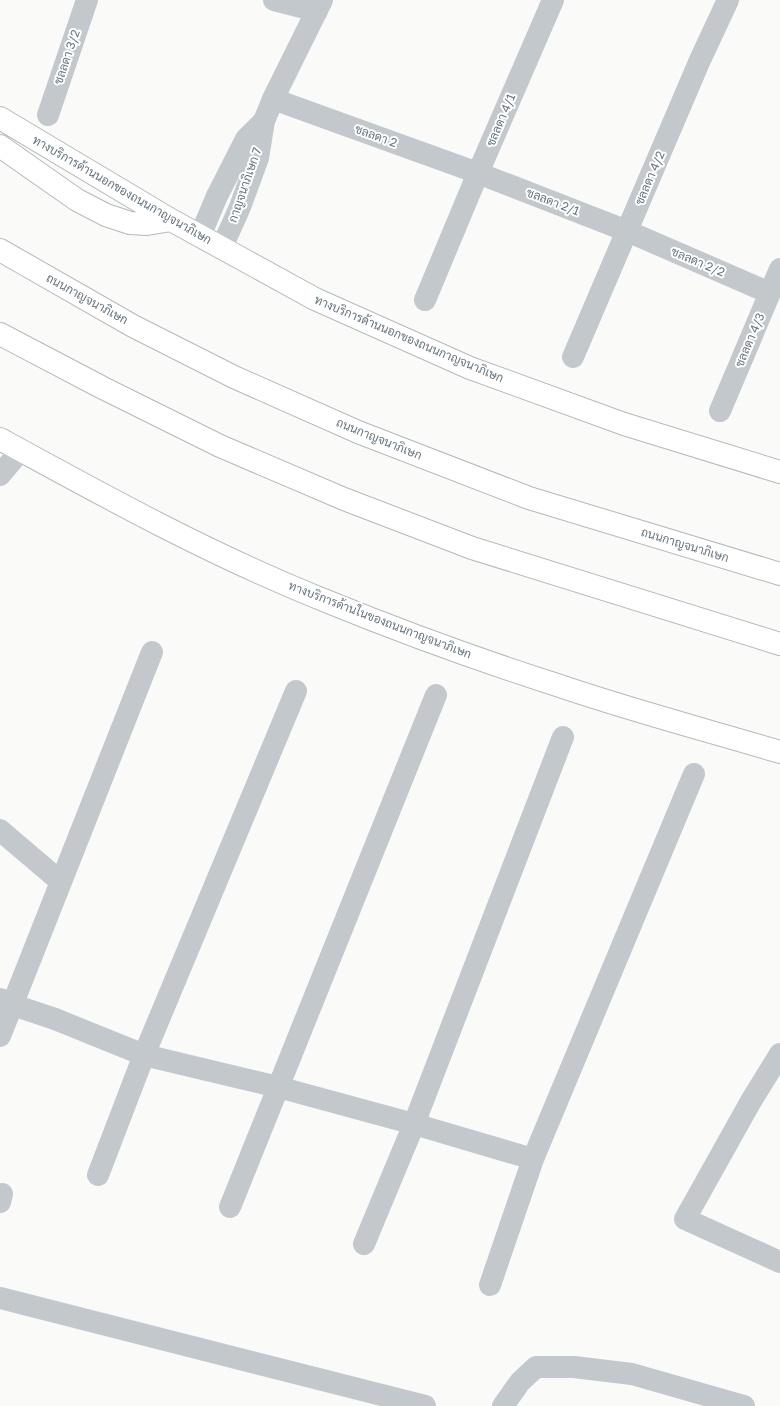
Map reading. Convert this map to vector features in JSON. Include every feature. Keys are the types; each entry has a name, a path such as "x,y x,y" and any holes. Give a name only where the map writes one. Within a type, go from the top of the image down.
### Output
{"main road":[{"name":"ทางบริการด้านนอกของถนนกาญจนาภิเษก","path":"0,118 171,220 315,299 470,368 624,424 780,472"},
{"path":"0,146 77,200 106,215 130,223 147,224 171,220"},
{"name":"ถนนกาญจนาภิเษก","path":"0,250 133,326 234,377 366,435 529,498 780,574"},
{"path":"0,334 103,388 220,446 344,499 472,548 780,644"},
{"name":"ทางบริการด้านในของถนนกาญจนาภิเษก","path":"0,438 106,496 219,554 325,601 557,686 780,752"}],"street":[{"name":"ชลลดา 3/2","path":"48,115 87,0"},
{"path":"274,0 320,5"},
{"name":"ชลลดา 4/1","path":"425,300 553,0"},
{"name":"ชลลดา 4/2","path":"573,357 696,67 728,0"},
{"name":"กาญจนาภิเษก 7","path":"220,247 227,236 240,206 258,158 264,121 273,99 320,5"},
{"name":"ชลลดา 2","path":"273,99 478,173"},
{"name":"กาญจนาภิเษก 7","path":"200,236 217,196 246,139 264,121"},
{"name":"ชลลดา 2/1","path":"478,173 627,231"},
{"name":"ชลลดา 2/2","path":"627,231 770,293"},
{"name":"ชลลดา 4/3","path":"720,411 780,269"},
{"path":"0,475 20,450"},
{"path":"0,1036 6,1002 61,882 152,652"},
{"path":"98,1175 144,1055 296,691"},
{"path":"230,1207 436,695"},
{"path":"364,1244 414,1124 563,737"},
{"path":"490,1285 533,1159 694,774"},
{"path":"0,830 61,882"},
{"path":"6,1002 55,1019 144,1055 278,1087 414,1124 533,1159"},
{"path":"780,1054 751,1101 685,1219 780,1262"},
{"path":"0,1298 426,1406"},
{"path":"503,1406 520,1382 536,1367 574,1367 632,1374 744,1406"}]}
